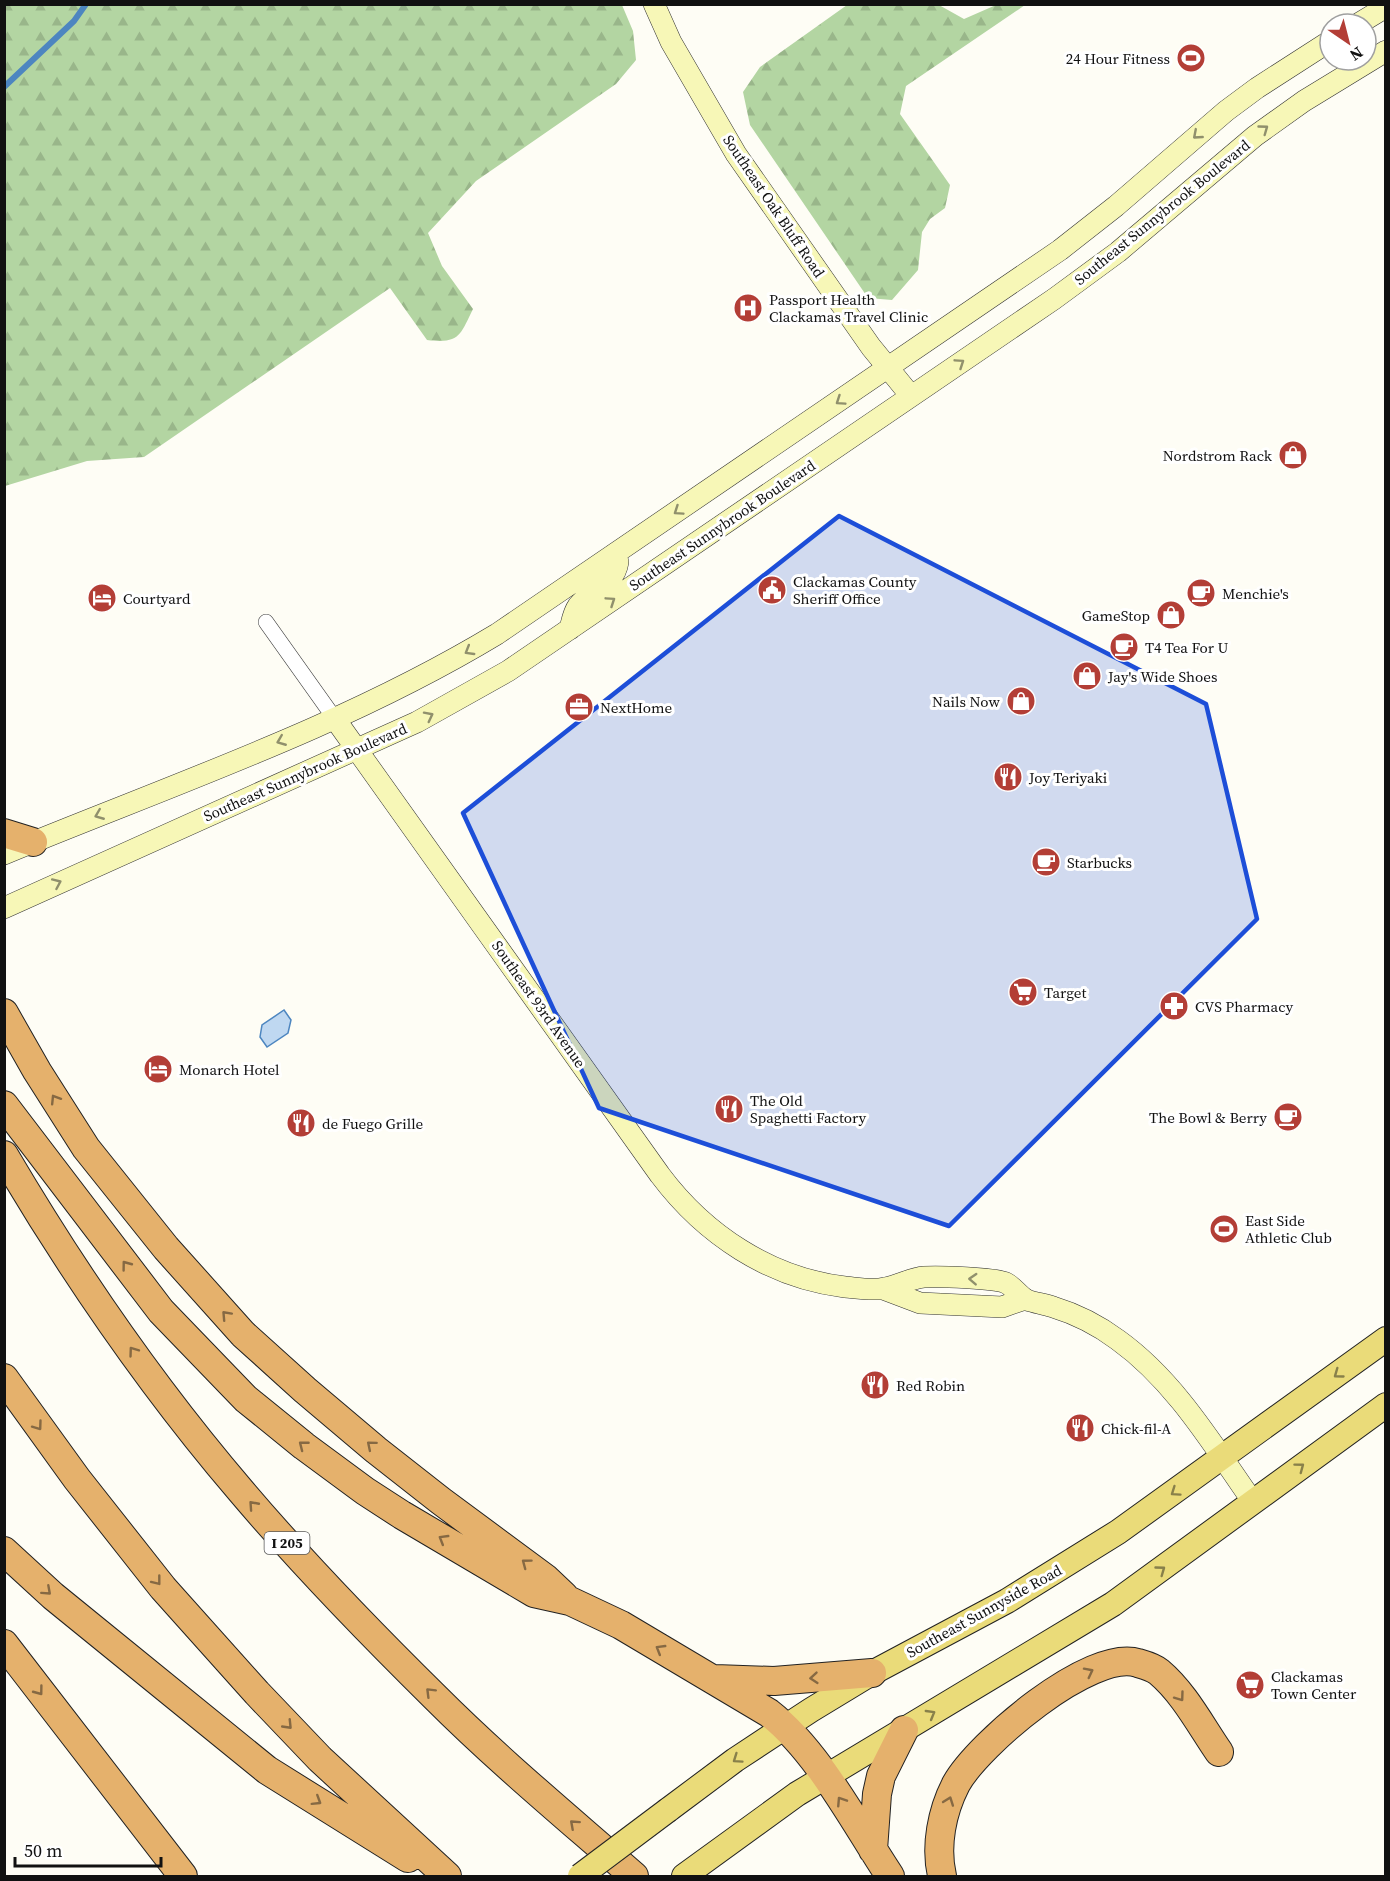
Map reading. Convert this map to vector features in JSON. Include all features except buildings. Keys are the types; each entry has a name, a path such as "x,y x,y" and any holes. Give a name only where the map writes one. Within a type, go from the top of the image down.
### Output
{"highway":[{"path":"4,833 33,842"},
{"path":"4,1013 37,1071 86,1148 166,1248 243,1334 304,1390 376,1450 441,1502 545,1578 570,1601"},
{"path":"4,1105 161,1311 246,1398 304,1446 402,1515 534,1593 570,1601 621,1625 769,1713 785,1726 825,1777 890,1876"},
{"name":"I 205","path":"4,1155 91,1292 144,1366 240,1490 306,1565 438,1700 634,1876"},
{"path":"4,1378 77,1479 171,1597 320,1759 447,1876"},
{"path":"4,1551 62,1604 267,1770 438,1876"},
{"path":"4,1644 183,1876"},
{"path":"942,1876 940,1836 943,1822 948,1803 967,1766 1011,1723 1074,1679 1097,1667 1118,1660 1135,1662 1158,1671 1172,1686 1219,1752"},
{"path":"711,1678 774,1681 872,1673"},
{"path":"873,1850 877,1794 881,1776 904,1730"}],"main road":[{"name":"Southeast Oak Bluff Road","path":"654,4 671,42 736,154 871,347 912,396"},
{"path":"4,854 335,719 405,686 498,634 1060,250 1110,211 1226,111 1257,87 1318,49"},
{"name":"Southeast Sunnybrook Boulevard","path":"4,908 357,750 417,722 480,688 1092,272 1145,230 1228,157 1282,116 1386,51"},
{"path":"570,629 576,609 614,576 618,562 615,554"},
{"name":"Southeast 93rd Avenue","path":"335,719 660,1175 690,1211 718,1236 771,1267 831,1285 883,1289 920,1303 1002,1307 1025,1299 1077,1316 1096,1325 1129,1349 1167,1384 1253,1503"},
{"name":"Southeast Sunnyside Road","path":"580,1876 735,1760 785,1726 872,1673 1017,1595 1118,1532 1386,1339"},
{"path":"684,1876 797,1794 1113,1604 1386,1405"}],"street":[{"name":"Southeast 93rd Avenue","path":"266,622 335,719"}],"highlighted area":[{"path":"839,516 1206,704 1257,919 949,1226 599,1108 463,813"}],"green space":[{"path":"5,4 622,5 633,31 636,60 616,84 476,181 428,233 442,266 473,309 461,331 453,339 427,340 390,288 144,457 87,461 5,486"},
{"path":"847,5 939,5 964,19 996,5 1025,5 906,86 900,114 950,185 945,208 930,219 922,232 918,270 892,300 868,298 750,125 743,92 760,67"}],"water":[{"path":"284,1010 291,1020 288,1033 267,1047 260,1037 262,1025"}],"waterway":[{"path":"4,87 74,21 86,4"}],"place":[{"name":"24 Hour Fitness","path":"1191,58"},
{"name":"Passport Health Clackamas Travel Clinic","path":"748,308"},
{"name":"Nordstrom Rack","path":"1293,455"},
{"name":"Clackamas County Sheriff Office","path":"772,590"},
{"name":"Menchie's","path":"1201,593"},
{"name":"Courtyard","path":"102,598"},
{"name":"GameStop","path":"1171,615"},
{"name":"T4 Tea For U","path":"1124,647"},
{"name":"Jay's Wide Shoes","path":"1087,676"},
{"name":"Nails Now","path":"1021,701"},
{"name":"NextHome","path":"579,707"},
{"name":"Joy Teriyaki","path":"1008,777"},
{"name":"Starbucks","path":"1046,862"},
{"name":"Target","path":"1023,992"},
{"name":"CVS Pharmacy","path":"1174,1006"},
{"name":"Monarch Hotel","path":"158,1069"},
{"name":"The Old Spaghetti Factory","path":"729,1109"},
{"name":"The Bowl & Berry","path":"1288,1117"},
{"name":"de Fuego Grille","path":"301,1123"},
{"name":"East Side Athletic Club","path":"1224,1229"},
{"name":"Red Robin","path":"875,1385"},
{"name":"Chick-fil-A","path":"1080,1428"},
{"name":"Clackamas Town Center","path":"1250,1685"}]}
